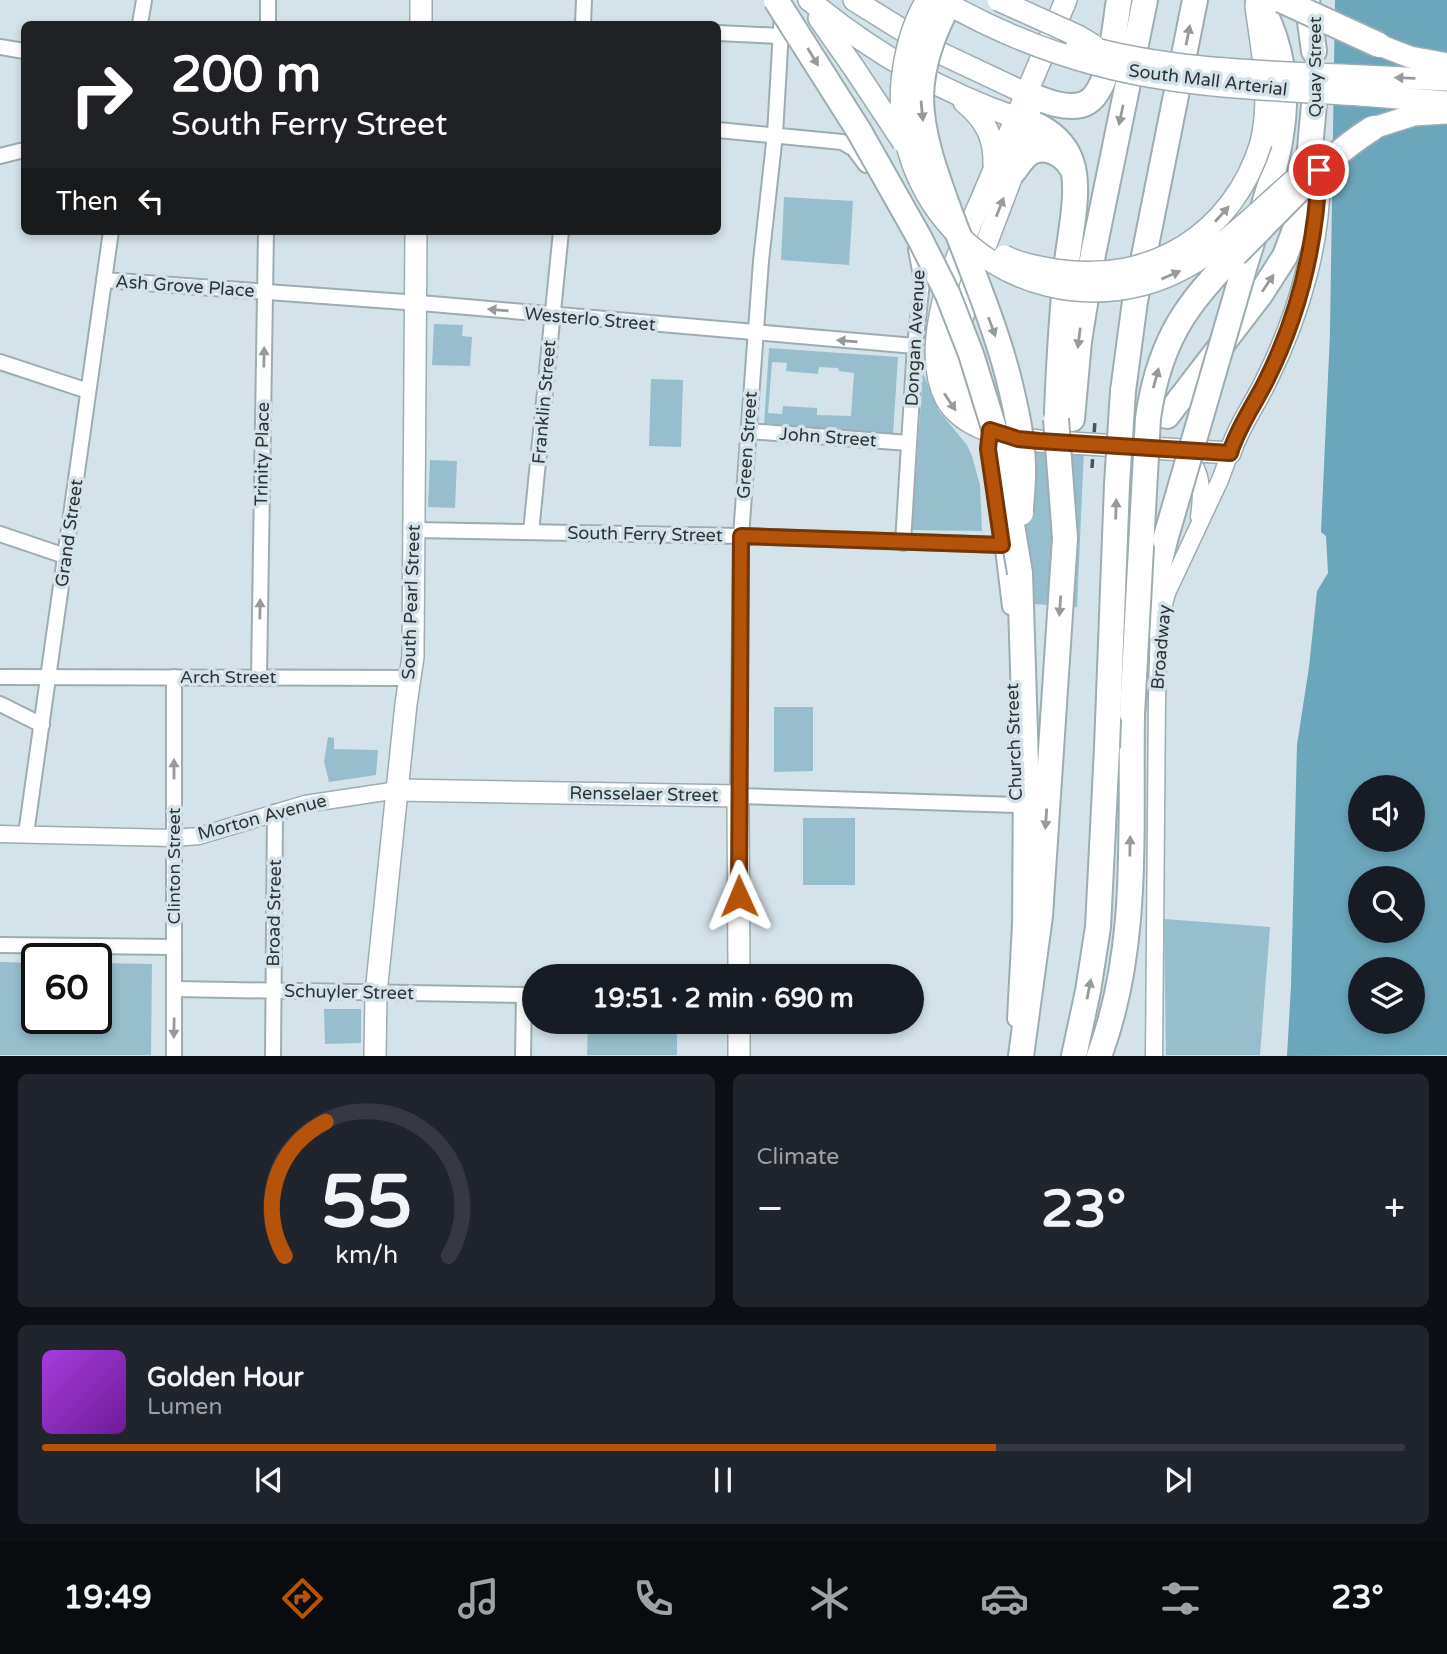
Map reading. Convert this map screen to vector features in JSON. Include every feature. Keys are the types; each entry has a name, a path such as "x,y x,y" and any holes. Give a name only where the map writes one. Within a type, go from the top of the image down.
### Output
{"highway":[{"path":"776,0 859,131 920,239 948,295 971,354 998,441 1020,573"},
{"path":"951,0 927,53 922,85 922,113 941,188 1003,357 1016,408 1023,474 1020,573 1026,765 1024,925 1033,972"},
{"path":"1027,94 1069,106 1082,105 1092,100 1106,75 1119,0"},
{"path":"1064,419 1089,276 1145,0"},
{"path":"1074,1055 1098,927 1123,391 1135,301 1195,0"},
{"path":"1132,714 1143,631 1156,577 1282,132 1285,105 1283,67 1270,23 1257,0"},
{"path":"1281,0 1379,45"},
{"path":"1308,0 1314,51"},
{"path":"1107,748 1137,495 1149,449 1167,416 1260,295 1285,256 1300,216 1308,172 1314,104"},
{"path":"1021,1055 1040,916 1065,538 1064,419 1059,342 1074,172 1071,159 1061,142 1046,129 1023,120"},
{"path":"1099,1055 1117,999 1127,943 1132,714 1147,428 1152,391 1161,359 1178,324 1203,287 1330,159 1373,128"},
{"path":"1003,173 1029,153 1044,150 1065,158 1074,172"}],"main road":[{"path":"421,0 421,21"},
{"path":"806,0 846,55 946,208 978,239 1000,254 1015,261 1074,273 1112,272 1168,256 1200,236 1244,186 1261,143 1267,108 1257,0"},
{"path":"806,0 870,46 952,92 1023,120"},
{"path":"854,0 936,51 1027,94"},
{"path":"911,0 1005,43 1048,56 1103,59"},
{"path":"927,0 919,14 907,49 901,93 903,128 917,176 942,217 973,248 1009,272 1047,286 1084,291 1118,290 1153,282 1180,271 1222,243 1327,154 1373,128 1414,116 1447,113"},
{"name":"South Mall Arterial","path":"941,0 1009,34 1071,57 1144,60 1209,69 1447,80"},
{"name":"South Mall Arterial","path":"964,0 1103,59 1161,78 1447,102"},
{"path":"998,0 1078,36 1103,59"},
{"path":"1066,0 1027,94 1023,120 1003,173 969,290 955,346 955,363 961,386 990,430 1029,440 1230,453"},
{"path":"1308,0 1324,14 1379,45 1410,57 1447,64"},
{"name":"Quay Street","path":"1230,453 1235,436 1266,382 1278,354 1307,266 1315,219 1319,170 1314,104 1316,0"},
{"path":"952,92 979,116 989,131 1003,173"},
{"name":"South Pearl Street","path":"375,1055 376,993 413,657 416,235"},
{"name":"Rensselaer Street","path":"398,790 738,796"},
{"name":"Green Street","path":"738,796 739,964"},
{"path":"739,1034 739,1055"}],"street":[{"path":"140,21 144,0"},
{"path":"268,0 268,21"},
{"path":"583,21 584,0"},
{"name":"Green Street","path":"738,796 741,536 755,333 785,0"},
{"path":"721,33 780,36"},
{"path":"0,47 21,50"},
{"name":"Dongan Avenue","path":"721,130 842,142 854,149 918,253 922,282 915,346 903,542"},
{"path":"0,156 21,151"},
{"name":"Grand Street","path":"26,834 110,235"},
{"name":"Trinity Place","path":"259,677 266,235"},
{"name":"Franklin Street","path":"531,532 561,235"},
{"name":"Ash Grove Place","path":"104,280 265,292"},
{"name":"Westerlo Street","path":"265,292 915,346"},
{"path":"0,362 88,391"},
{"name":"John Street","path":"748,430 909,443"},
{"name":"Church Street","path":"990,430 988,449 1010,602 1020,888 1019,958 1011,1055"},
{"path":"1168,449 1187,456 1200,477 1196,532"},
{"name":"Broadway","path":"1154,1055 1159,623 1167,593 1230,453"},
{"name":"South Ferry Street","path":"414,530 741,536 1002,545"},
{"path":"0,534 65,556"},
{"name":"Arch Street","path":"0,677 409,678"},
{"name":"Clinton Street","path":"174,677 174,1055"},
{"path":"0,705 41,724"},
{"name":"Morton Avenue","path":"0,834 173,838 199,836 275,812 344,796 398,790"},
{"name":"Rensselaer Street","path":"738,796 1016,805"},
{"name":"Broad Street","path":"273,1055 275,812"},
{"path":"0,945 174,947"},
{"name":"Schuyler Street","path":"175,989 524,995 523,1055"}],"shaded area":[{"path":"1335,0 1447,0 1447,1055 1287,1056 1297,745 1317,591 1328,573 1326,536 1321,532 1330,333"},
{"path":"784,197 853,201 849,265 781,260"},
{"path":"434,324 463,325 462,336 472,337 470,366 432,365"},
{"path":"769,348 898,357 893,434 764,425","holes":["772,362 787,363 786,371 818,374 819,367 838,368 839,371 854,373 851,416 817,415 817,408 783,406 782,414 768,413"]},
{"path":"923,373 938,410 967,445 972,456 980,485 982,531 912,530"},
{"path":"651,379 683,380 681,447 649,446"},
{"path":"999,446 1084,450 1077,607 1019,603"},
{"path":"430,460 457,461 455,508 428,507"},
{"path":"774,707 813,707 813,771 774,772"},
{"path":"328,737 334,738 334,749 378,750 376,775 329,782 324,762"},
{"path":"803,818 855,818 855,885 803,885"},
{"path":"1164,919 1270,927 1260,1055 1166,1055"},
{"path":"0,962 21,963 21,1034 112,1034 112,963 152,964 151,1055 0,1055"},
{"path":"324,1009 361,1009 361,1043 325,1044"},
{"path":"588,1034 677,1034 677,1055 587,1055"}],"railway":[{"path":"1092,468 1095,420"}],"route":[{"path":"739,896 741,536 1002,545 997,496 988,449 990,430 1018,439 1230,453 1235,436 1266,382 1288,330 1302,287 1312,243 1319,170"}]}
